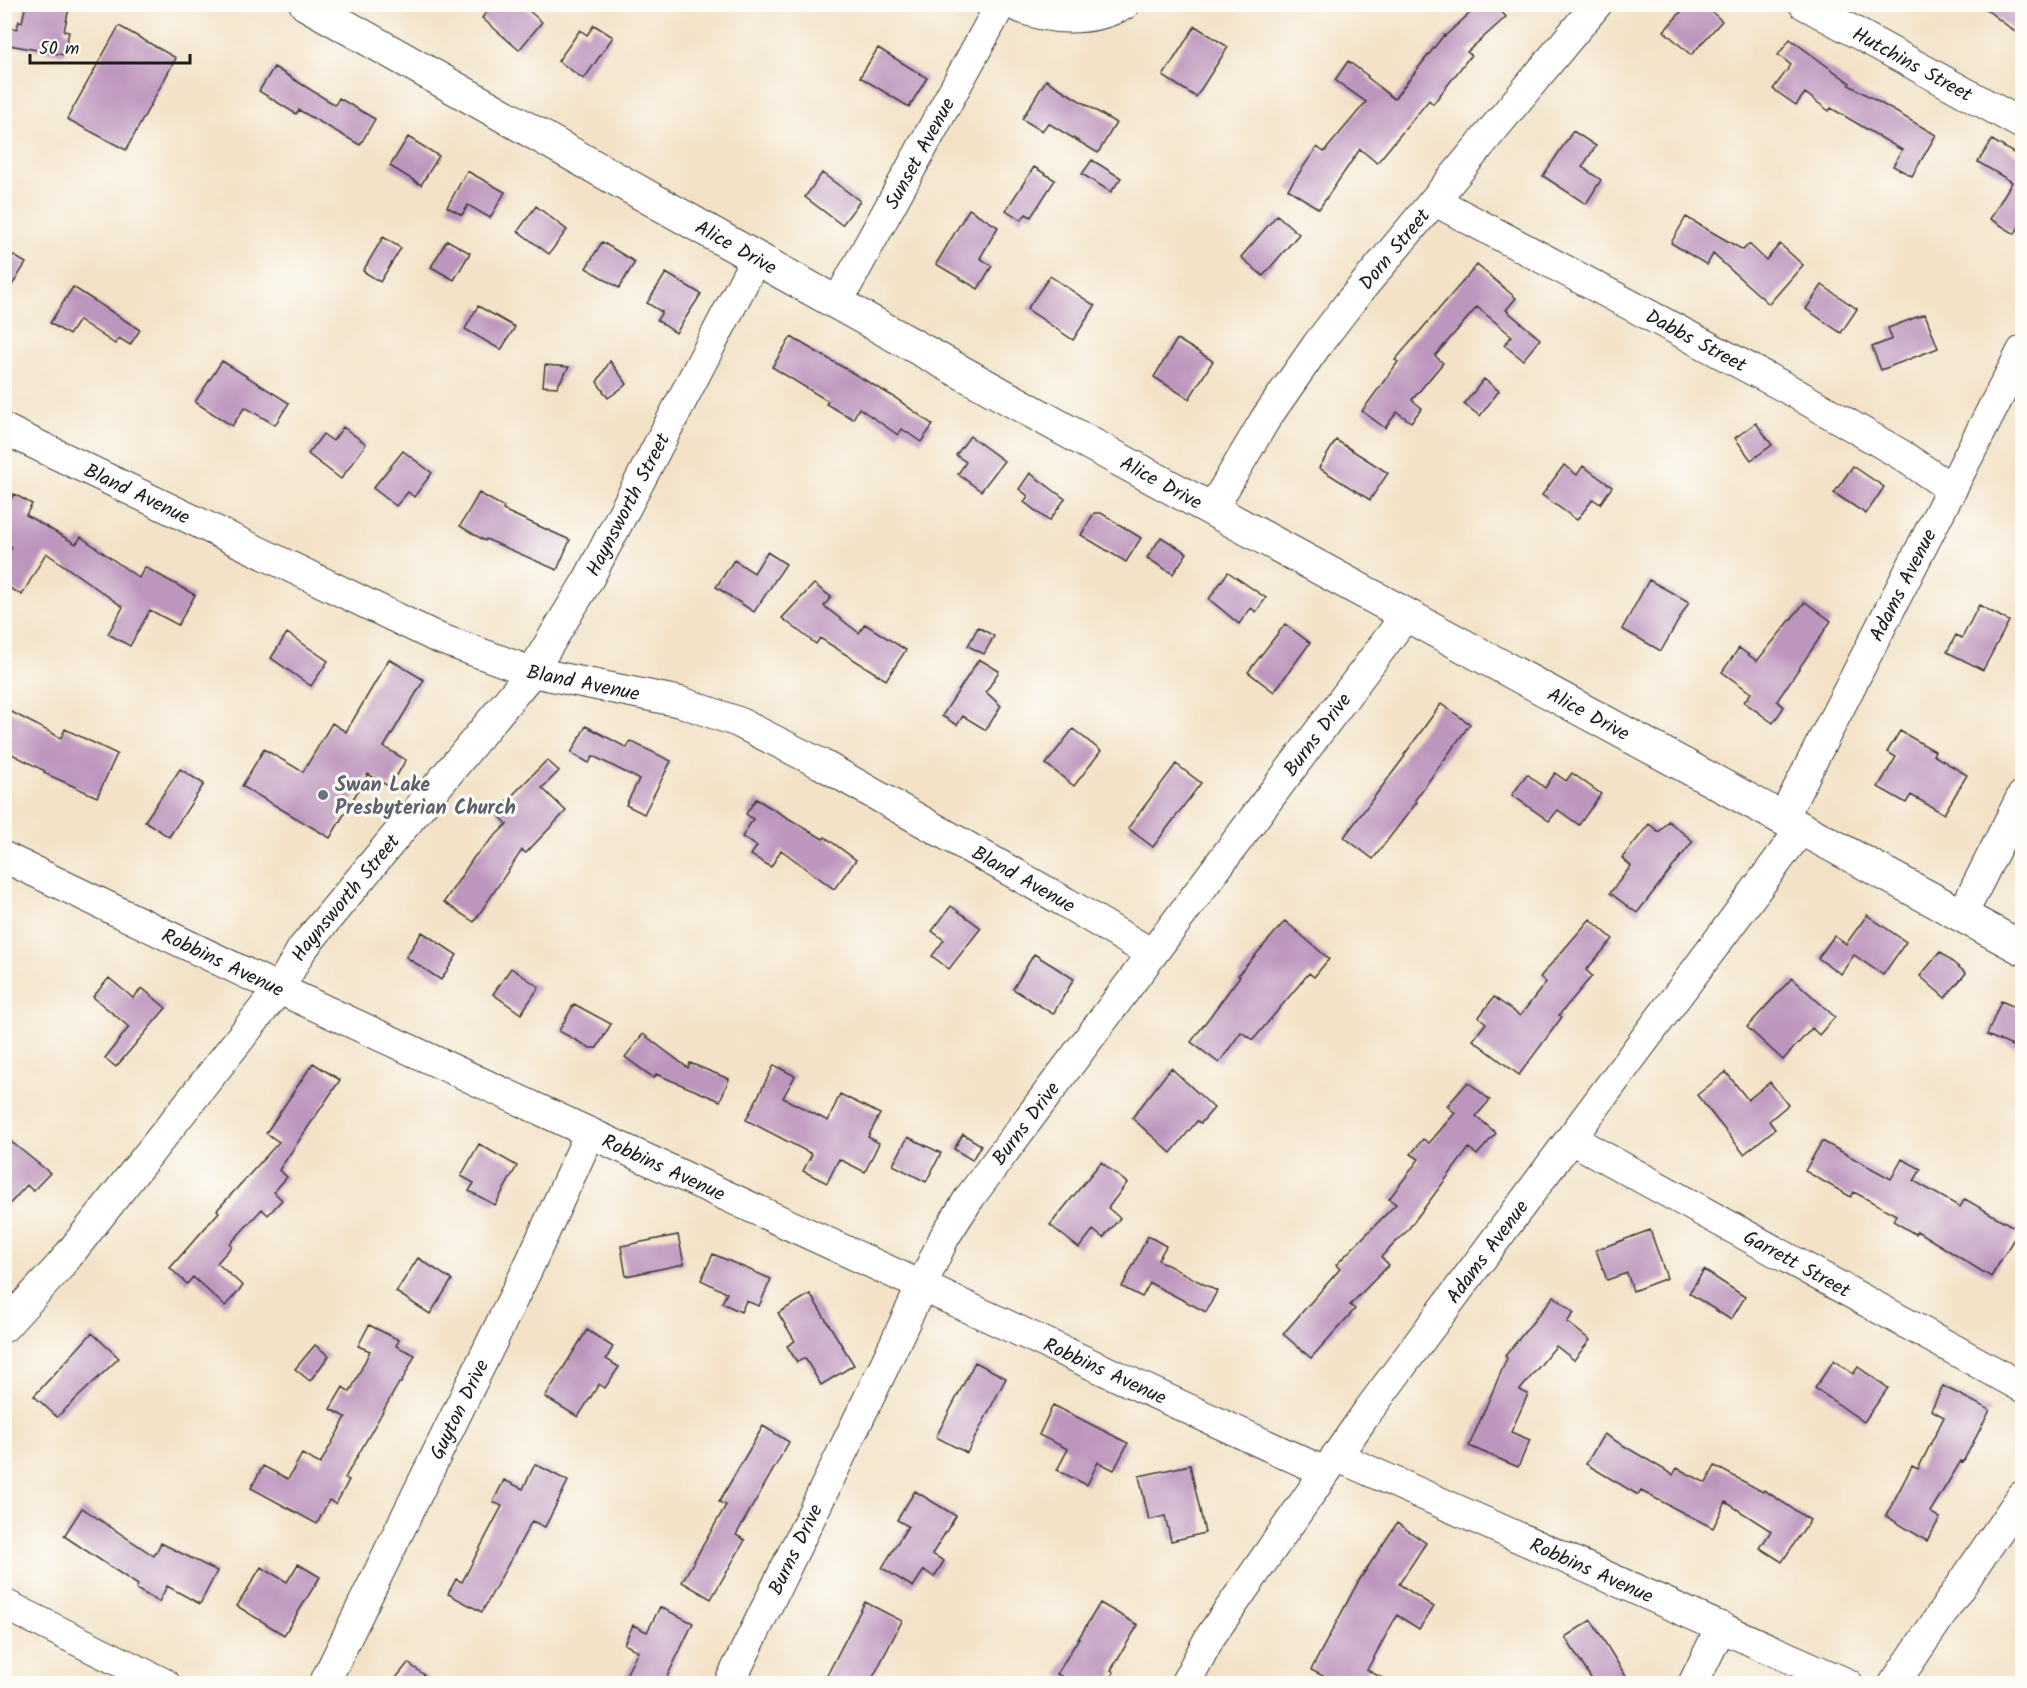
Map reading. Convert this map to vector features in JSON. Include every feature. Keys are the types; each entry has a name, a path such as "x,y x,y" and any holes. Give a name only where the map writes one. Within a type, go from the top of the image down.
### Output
{"main road":[{"name":"Alice Drive","path":"306,4 837,303 2022,948"}],"street":[{"name":"Sunset Avenue","path":"837,303 1001,4"},
{"path":"1012,4 1031,13 1060,18 1112,11 1125,4"},
{"name":"Dorn Street","path":"1212,509 1266,418 1317,345 1597,4"},
{"name":"Hutchins Street","path":"1804,4 2022,124"},
{"name":"Dabbs Street","path":"1435,201 1788,389 1900,454 1952,489"},
{"name":"Haynsworth Street","path":"4,1326 67,1257 279,989 302,949 532,672 589,578 756,258"},
{"name":"Adams Avenue","path":"1185,1683 1210,1637 1330,1464 1571,1139 1793,823 1952,489 2022,351"},
{"name":"Bland Avenue","path":"4,429 438,638 532,672 681,702 738,722 831,770 1065,902 1152,954"},
{"name":"Burns Drive","path":"729,1683 875,1385 945,1236 970,1197 1407,614"},
{"path":"1962,915 2022,796"},
{"name":"Robbins Avenue","path":"4,857 279,989 921,1286 1330,1464 1721,1627 1848,1683"},
{"name":"Guyton Drive","path":"324,1683 527,1270 590,1133"},
{"name":"Garrett Street","path":"1571,1139 2022,1387"},
{"path":"1894,1683 2022,1496"},
{"path":"4,1604 165,1683"},
{"path":"1693,1683 1721,1627"}],"building":[{"path":"26,4 70,4 64,31 69,32 64,55 4,44 4,27 17,29 19,21 22,22"},
{"path":"493,4 521,4 542,22 519,50 482,18"},
{"path":"1480,4 1495,4 1506,17 1467,52 1471,55 1433,104 1429,100 1377,163 1360,149 1319,209 1288,189 1317,147 1324,152 1366,102 1335,80 1348,61 1394,99 1444,35"},
{"path":"1688,4 1703,4 1722,21 1691,55 1664,31"},
{"path":"1979,4 2022,4 2022,37"},
{"path":"594,25 613,37 584,79 558,61 580,30 587,35"},
{"path":"119,26 176,58 126,150 67,119"},
{"path":"1195,26 1228,47 1196,97 1163,76"},
{"path":"1790,39 1850,83 1849,85 1936,135 1912,176 1893,166 1902,150 1831,108 1829,111 1805,93 1796,105 1773,89 1791,65 1778,55"},
{"path":"878,48 927,78 909,107 860,77"},
{"path":"274,67 335,105 339,98 375,119 360,145 299,110 296,114 259,91"},
{"path":"1046,80 1116,123 1098,153 1048,123 1042,131 1022,119"},
{"path":"1573,131 1596,146 1582,167 1601,180 1586,204 1543,176"},
{"path":"408,137 439,156 421,185 390,166"},
{"path":"1992,140 2022,158 2022,221 2015,234 1990,219 2012,182 1978,162"},
{"path":"1092,160 1121,178 1111,192 1082,174"},
{"path":"1034,167 1055,180 1031,217 1026,214 1021,220 1006,210"},
{"path":"467,171 505,192 490,218 468,205 462,215 447,207"},
{"path":"822,173 860,201 842,225 805,197"},
{"path":"536,206 567,230 549,254 518,231"},
{"path":"969,209 998,227 980,258 992,266 978,289 936,264"},
{"path":"1277,215 1299,234 1263,276 1241,257"},
{"path":"1686,217 1743,250 1749,244 1766,260 1780,244 1803,265 1769,304 1713,254 1707,265 1671,243"},
{"path":"383,237 401,248 380,282 363,271"},
{"path":"447,240 470,253 454,280 431,267"},
{"path":"602,242 635,262 619,288 586,268"},
{"path":"4,250 26,263 4,298"},
{"path":"1477,265 1516,298 1506,310 1540,339 1523,360 1504,345 1512,336 1477,307 1435,356 1443,363 1412,400 1422,408 1411,422 1397,412 1385,428 1362,411 1398,362 1395,360"},
{"path":"666,273 701,294 676,333 657,320 662,312 647,303"},
{"path":"1050,276 1095,306 1073,340 1027,309"},
{"path":"1822,285 1857,309 1841,333 1806,309"},
{"path":"73,287 140,330 130,345 119,338 115,344 79,320 69,335 50,323"},
{"path":"478,306 515,327 501,350 465,329"},
{"path":"1925,314 1938,348 1881,370 1872,347 1892,339 1888,328"},
{"path":"791,337 894,397 933,425 921,442 902,429 898,435 859,408 853,419 826,404 828,401 772,367"},
{"path":"1177,339 1213,361 1189,399 1154,377"},
{"path":"222,361 289,403 275,425 245,407 232,426 195,402"},
{"path":"610,361 627,384 608,398 597,382"},
{"path":"545,365 569,367 557,387 543,386"},
{"path":"1484,379 1499,391 1480,416 1464,404"},
{"path":"1756,423 1772,445 1751,460 1735,438"},
{"path":"343,427 366,444 341,479 308,454 323,434 333,441"},
{"path":"970,436 1004,461 981,491 958,474 966,462 956,455"},
{"path":"1336,440 1388,473 1370,500 1319,468"},
{"path":"403,451 432,473 414,497 408,492 396,506 373,488"},
{"path":"1564,465 1577,475 1583,466 1612,487 1600,504 1593,499 1577,520 1542,495"},
{"path":"1853,466 1884,487 1866,514 1834,493"},
{"path":"1030,473 1065,499 1049,521 1024,502 1028,496 1019,489"},
{"path":"479,493 504,507 503,510 570,540 557,570 486,539 485,541 460,526"},
{"path":"14,494 32,504 26,515 76,544 81,537 139,578 145,567 195,595 178,625 150,610 130,646 108,634 123,607 46,553 22,595 4,585 4,561 12,547 4,543 4,511"},
{"path":"1094,513 1101,513 1141,538 1126,562 1081,535"},
{"path":"1161,537 1187,553 1173,574 1147,558"},
{"path":"767,552 786,564 754,612 716,587 734,560 754,573"},
{"path":"1228,572 1266,598 1256,612 1251,608 1239,624 1209,599"},
{"path":"1649,580 1689,602 1661,651 1622,629"},
{"path":"814,584 831,597 824,606 859,633 865,624 906,650 886,680 820,638 816,644 782,618"},
{"path":"1805,602 1831,621 1777,701 1784,707 1773,723 1744,702 1751,693 1722,672 1739,648 1757,661"},
{"path":"1979,605 2009,621 1983,670 1947,652 1956,635 1962,638"},
{"path":"1285,624 1310,643 1274,692 1248,672"},
{"path":"978,627 994,636 984,654 968,646"},
{"path":"287,633 328,661 311,686 271,658"},
{"path":"389,659 424,680 384,747 406,760 390,787 368,774 330,838 242,786 264,749 303,772 332,723 346,732"},
{"path":"979,659 999,671 986,692 1001,706 986,730 963,716 957,725 942,716"},
{"path":"1441,704 1470,724 1415,800 1417,802 1373,859 1344,837"},
{"path":"4,708 61,738 65,729 117,754 97,797 44,773 45,771 4,750"},
{"path":"586,726 627,748 630,741 671,761 644,814 626,805 639,779 593,756 589,763 571,753"},
{"path":"1073,729 1101,751 1074,786 1046,764"},
{"path":"1900,731 1935,751 1933,755 1967,775 1944,814 1911,795 1906,803 1878,787 1896,757 1887,752"},
{"path":"547,760 559,771 542,788 566,811 526,853 522,850 474,922 444,902 474,857 507,824 496,812"},
{"path":"1176,764 1201,783 1153,847 1128,828"},
{"path":"180,769 204,784 169,837 145,821"},
{"path":"1555,773 1566,781 1572,773 1601,794 1579,825 1558,810 1549,821 1512,795 1527,774 1545,788"},
{"path":"756,799 823,839 825,837 856,860 834,889 781,850 771,867 751,855 757,846 742,837 753,819 746,814"},
{"path":"1668,821 1693,841 1637,913 1610,893 1631,866 1622,858 1649,824 1659,832"},
{"path":"951,906 981,928 949,969 932,956 944,940 932,931"},
{"path":"1867,915 1906,942 1883,975 1854,955 1841,974 1818,958 1834,936 1846,944"},
{"path":"1590,919 1613,939 1586,970 1592,976 1559,1015 1562,1017 1519,1075 1473,1040 1486,1023 1479,1017 1494,997 1520,1016 1546,982 1540,977"},
{"path":"1285,921 1329,959 1314,977 1309,973 1253,1040 1241,1032 1219,1063 1191,1042 1240,976 1238,975"},
{"path":"422,932 457,955 441,980 406,957"},
{"path":"1940,952 1966,973 1945,998 1920,976"},
{"path":"1034,954 1074,979 1053,1014 1013,989"},
{"path":"511,968 539,987 521,1014 493,994"},
{"path":"109,978 133,998 142,988 166,1008 116,1067 105,1058 129,1027 93,997"},
{"path":"1792,978 1835,1017 1819,1035 1812,1028 1783,1060 1747,1027"},
{"path":"2001,1001 2022,1010 2022,1035 2017,1048 1987,1035"},
{"path":"574,1004 611,1024 597,1048 590,1048 559,1031"},
{"path":"643,1034 688,1068 690,1063 729,1079 720,1101 656,1074 654,1078 625,1057"},
{"path":"313,1063 340,1080 279,1170 287,1177 274,1192 282,1200 268,1215 262,1209 230,1244 232,1246 217,1263 243,1286 225,1306 193,1277 187,1284 170,1268 219,1212 217,1210 279,1142 266,1133"},
{"path":"774,1065 795,1076 783,1098 828,1121 840,1094 880,1114 868,1137 879,1143 865,1172 839,1159 827,1183 803,1171 812,1154 746,1120"},
{"path":"1171,1068 1214,1108 1201,1123 1197,1121 1171,1153 1132,1118"},
{"path":"1726,1072 1748,1100 1770,1082 1788,1105 1769,1121 1775,1129 1744,1154 1697,1095"},
{"path":"1468,1082 1490,1100 1476,1116 1496,1133 1477,1155 1469,1148 1407,1231 1381,1257 1389,1265 1350,1305 1355,1309 1311,1358 1283,1334 1340,1269 1336,1265 1396,1204 1389,1199 1419,1159 1411,1154 1423,1139 1429,1143 1455,1113 1447,1106"},
{"path":"963,1134 981,1145 972,1160 954,1149"},
{"path":"4,1136 50,1173 33,1191 27,1185 4,1210"},
{"path":"908,1137 941,1153 926,1182 893,1165"},
{"path":"1822,1141 1891,1179 1902,1159 1921,1169 1914,1181 1960,1207 1965,1199 2019,1230 1991,1277 1917,1231 1915,1234 1893,1221 1896,1215 1854,1192 1851,1197 1805,1171"},
{"path":"479,1144 517,1166 495,1205 469,1191 474,1183 461,1176"},
{"path":"1101,1162 1127,1183 1108,1208 1120,1218 1103,1238 1093,1230 1079,1248 1050,1225"},
{"path":"1650,1230 1667,1278 1633,1291 1627,1273 1607,1280 1596,1250"},
{"path":"678,1235 684,1264 626,1276 621,1246"},
{"path":"1148,1236 1166,1246 1158,1260 1217,1291 1206,1312 1150,1283 1142,1297 1122,1287"},
{"path":"713,1254 771,1279 759,1306 746,1301 741,1312 722,1303 727,1293 701,1280"},
{"path":"418,1258 452,1280 430,1314 396,1292"},
{"path":"1704,1270 1745,1297 1731,1320 1689,1293"},
{"path":"810,1294 854,1365 821,1385 805,1358 797,1362 787,1346 795,1341 778,1313"},
{"path":"1554,1296 1574,1313 1567,1322 1590,1340 1574,1360 1556,1346 1520,1390 1528,1394 1511,1432 1530,1440 1518,1467 1469,1446 1507,1358 1505,1356"},
{"path":"369,1325 399,1340 396,1346 415,1355 345,1478 349,1480 336,1504 329,1500 317,1524 251,1488 263,1466 288,1479 302,1454 320,1464 346,1417 330,1409 343,1387 350,1392 370,1351 358,1346"},
{"path":"587,1330 613,1347 606,1359 619,1367 605,1388 599,1384 578,1417 545,1397"},
{"path":"92,1333 119,1358 57,1417 34,1396"},
{"path":"315,1345 329,1356 310,1381 295,1369"},
{"path":"1834,1360 1853,1374 1858,1367 1888,1388 1864,1422 1815,1388"},
{"path":"975,1362 1006,1378 967,1453 936,1437"},
{"path":"1943,1386 1990,1410 1963,1462 1961,1461 1930,1512 1940,1518 1927,1541 1886,1516 1912,1466 1918,1469 1944,1417 1931,1410"},
{"path":"1053,1405 1128,1443 1114,1470 1098,1462 1087,1485 1057,1470 1068,1449 1039,1435"},
{"path":"763,1426 789,1442 736,1535 745,1540 711,1599 682,1582 726,1505 719,1502"},
{"path":"1604,1434 1673,1475 1677,1468 1706,1483 1715,1466 1763,1492 1764,1490 1810,1520 1782,1562 1760,1548 1771,1531 1726,1502 1713,1528 1641,1491 1638,1495 1586,1464"},
{"path":"535,1464 568,1481 545,1527 532,1521 482,1612 448,1594 456,1579 462,1582 502,1506 493,1502 504,1480 523,1489"},
{"path":"1190,1465 1205,1533 1171,1541 1165,1516 1149,1520 1139,1476"},
{"path":"915,1491 956,1516 932,1554 944,1561 934,1577 924,1570 913,1587 882,1568 908,1526 897,1520"},
{"path":"82,1508 154,1556 161,1543 217,1571 200,1604 167,1586 159,1602 136,1589 138,1585 64,1536"},
{"path":"1397,1523 1426,1543 1399,1584 1434,1607 1419,1629 1397,1615 1367,1670 1392,1683 1337,1683 1311,1670 1358,1582"},
{"path":"298,1564 320,1577 284,1635 237,1606 261,1567 287,1582"},
{"path":"865,1602 902,1621 870,1683 823,1683"},
{"path":"1100,1603 1138,1625 1111,1670 1114,1672 1107,1683 1073,1683 1057,1674"},
{"path":"660,1607 693,1623 664,1683 634,1683 624,1679 638,1651 624,1644 633,1625 647,1632"},
{"path":"1591,1620 1627,1678 1618,1683 1594,1683 1565,1637"},
{"path":"408,1663 435,1683 392,1683"}],"place":[{"name":"Swan Lake Presbyterian Church","path":"323,795"}]}
